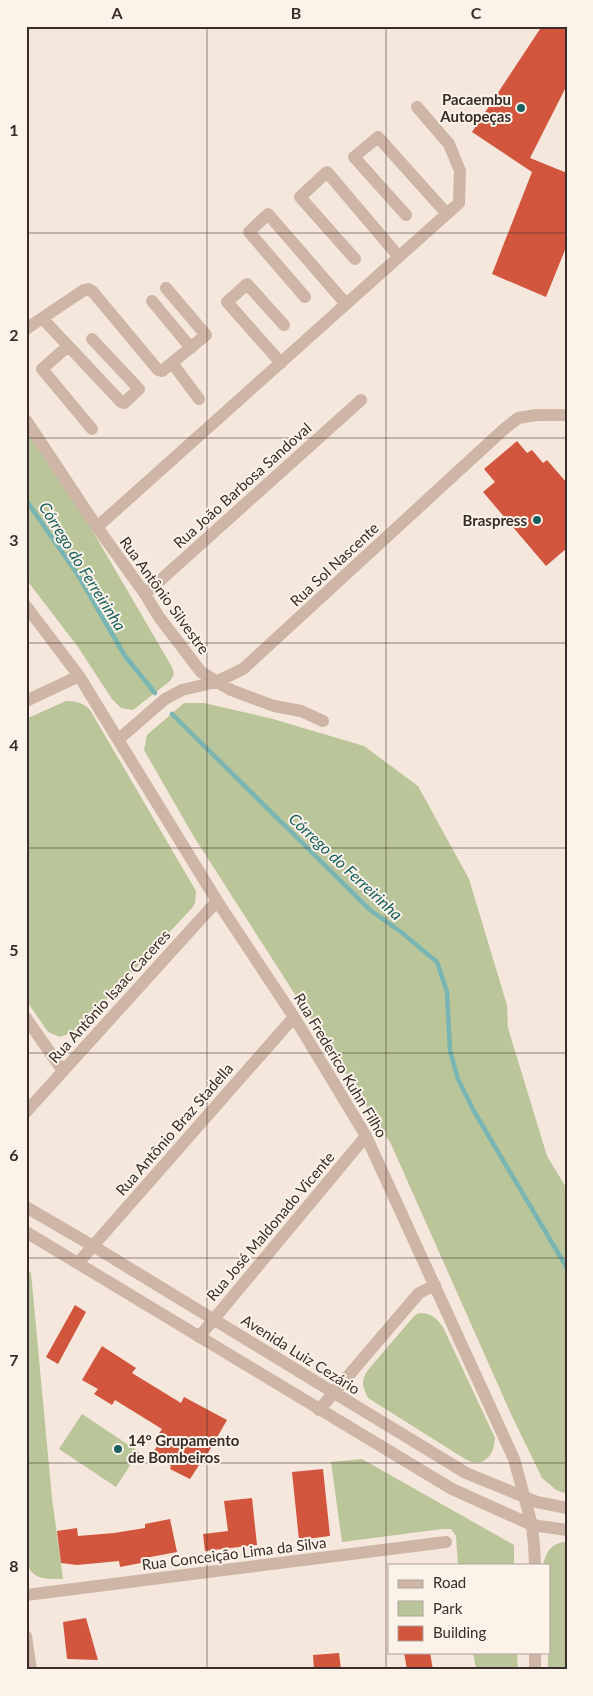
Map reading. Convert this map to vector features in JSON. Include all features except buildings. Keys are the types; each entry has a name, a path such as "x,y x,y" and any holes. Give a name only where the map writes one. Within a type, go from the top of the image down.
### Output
{"street":[{"path":"96,527 459,203 460,171 450,144 417,107"},
{"path":"406,215 354,157 378,137 447,214"},
{"path":"354,259 300,197 327,172 399,257"},
{"path":"305,297 249,232 268,214 346,304"},
{"path":"281,363 227,302 247,284 284,325"},
{"path":"26,329 88,289 93,292 158,370 162,371 206,336 166,288"},
{"path":"152,301 191,348"},
{"path":"42,318 120,402 124,403 139,389 92,339"},
{"path":"68,346 42,369 92,429"},
{"path":"172,363 200,399"},
{"name":"Rua João Barbosa Sandoval","path":"146,594 361,400"},
{"name":"Rua Sol Nascente","path":"119,739 165,699 182,690 216,682 243,669 518,418 536,415 567,415"},
{"name":"Rua Antônio Silvestre","path":"26,420 96,527 146,594 177,643 201,672 231,690 274,706 301,711 323,721"},
{"name":"Rua Frederico Kuhn Filho","path":"26,606 79,676 217,901 294,1016 366,1136 514,1459 532,1525 534,1564"},
{"path":"26,701 79,676"},
{"name":"Rua Antônio Isaac Caceres","path":"26,1112 217,901"},
{"name":"Rua Antônio Braz Stadella","path":"78,1263 294,1016"},
{"path":"26,1018 63,1071"},
{"name":"Rua José Maldonado Vicente","path":"200,1337 366,1136"},
{"name":"Avenida Luiz Cezário","path":"26,1207 150,1280 466,1473 537,1502 567,1508"},
{"path":"26,1232 452,1489 532,1525 567,1530"},
{"path":"137,1298 150,1280"},
{"path":"320,1410 419,1293 435,1285"},
{"name":"Rua Conceição Lima da Silva","path":"26,1595 446,1542"},
{"path":"26,1636 30,1670"},
{"path":"535,1654 535,1670"}],"green space":[{"path":"26,417 172,667 174,674 170,681 133,710 121,708 112,699 78,647 26,579"},
{"path":"66,701 80,703 90,710 196,891 195,903 192,908 78,1030 60,1037 48,1032 26,1000 26,719"},
{"path":"184,703 204,703 273,719 364,746 418,786 469,879 507,1005 508,1028 547,1156 567,1189 567,1494 556,1490 542,1478 511,1414 391,1144 194,837 144,750 147,735"},
{"path":"26,1270 31,1273 52,1498 63,1579 41,1578 33,1573 27,1563"},
{"path":"420,1313 433,1317 443,1327 495,1438 490,1455 482,1461 471,1462 465,1459 368,1398 366,1394 363,1381 365,1374 415,1315"},
{"path":"82,1414 139,1452 116,1487 59,1449"},
{"path":"362,1459 514,1545 514,1564 458,1564 456,1536 451,1529 342,1542 331,1462"},
{"path":"567,1543 567,1670 548,1670 548,1654 550,1654 550,1564 543,1564 549,1550 555,1545"},
{"path":"473,1654 517,1654 518,1670 476,1670"}],"waterway":[{"name":"Córrego do Ferreirinha","path":"26,500 78,575 125,656 155,693"},
{"name":"Córrego do Ferreirinha","path":"172,714 370,910 401,932 437,962 447,992 450,1051 458,1079 475,1113 567,1268"}],"place":[{"name":"Pacaembu Autopeças","path":"521,108"},
{"name":"Braspress","path":"537,520"},
{"name":"14° Grupamento de Bombeiros","path":"118,1449"}]}
